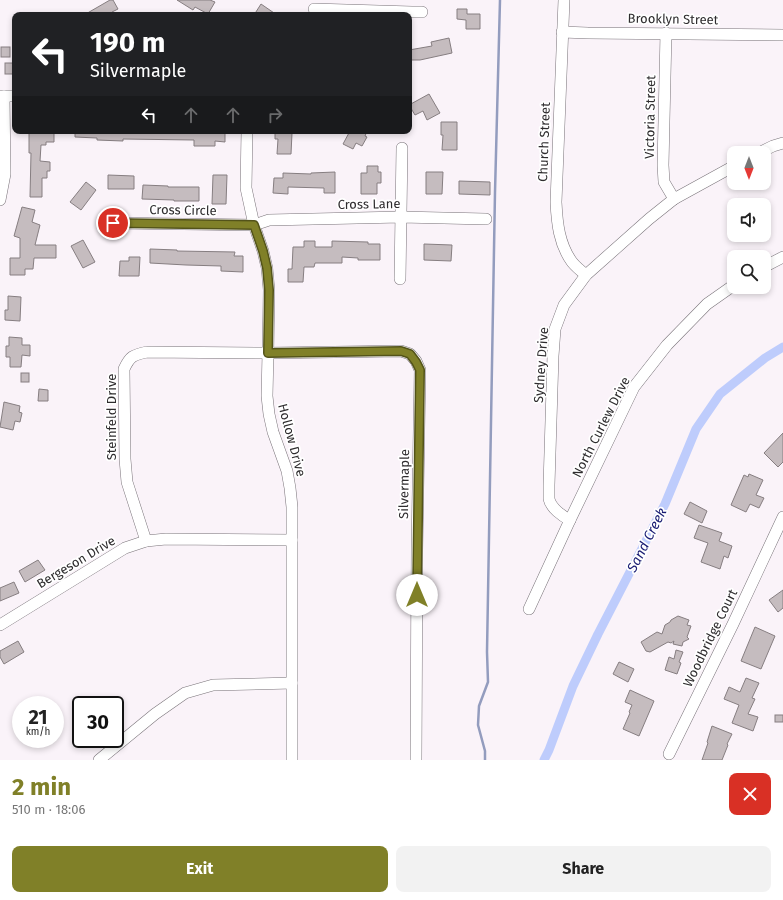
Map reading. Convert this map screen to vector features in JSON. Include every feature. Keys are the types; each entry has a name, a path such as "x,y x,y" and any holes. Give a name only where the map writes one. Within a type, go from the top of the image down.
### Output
{"street":[{"name":"Church Street","path":"564,0 556,194 557,223 562,243 572,262 586,276"},
{"path":"313,8 422,12"},
{"name":"Brooklyn Street","path":"562,32 783,35"},
{"name":"Victoria Street","path":"666,33 663,164 664,182 674,199"},
{"path":"0,198 5,174 6,96"},
{"name":"Hollow Drive","path":"247,134 246,188 254,225 267,268 269,290 268,414 287,471 292,507 292,760"},
{"path":"771,147 783,143"},
{"path":"400,279 402,148"},
{"name":"Sydney Drive","path":"570,520 562,516 556,510 550,500 549,485 555,329 564,305 586,276 649,219 674,199 727,170"},
{"name":"Cross Lane","path":"254,225 269,220 401,216 486,219"},
{"name":"Cross Circle","path":"113,223 254,225"},
{"path":"771,263 783,257"},
{"name":"North Curlew Drive","path":"529,609 634,387 667,345 707,304 727,290"},
{"name":"Silvermaple","path":"268,353 401,351 410,354 420,370 416,760"},
{"name":"Steinfeld Drive","path":"146,541 127,482 124,459 124,369 128,360 135,355 147,352 268,353"},
{"name":"Woodbridge Court","path":"669,754 733,624 780,536 783,517"},
{"name":"Bergeson Drive","path":"0,625 125,548 146,541 166,539 292,540"},
{"path":"99,760 155,714 185,693 213,685 292,683"}],"building":[{"path":"110,0 113,0 118,9 112,12 89,12"},
{"path":"177,0 210,0 215,2 209,12 204,12 195,7 193,10"},
{"path":"261,4 273,12 256,12"},
{"path":"457,9 467,9 467,14 480,14 480,29 466,29 466,20 457,19"},
{"path":"449,38 452,53 420,60 412,60 412,49 432,46 431,42"},
{"path":"1,47 10,47 10,57 1,57"},
{"path":"5,63 12,63 12,74 5,74"},
{"path":"429,94 440,113 427,120 423,111 415,115 412,110 412,103"},
{"path":"441,122 457,122 457,150 442,150 443,135 441,135"},
{"path":"29,134 54,134 54,142 46,142 46,145 41,145 40,161 50,162 50,171 47,171 47,178 42,178 42,197 30,197 31,153 29,153"},
{"path":"75,134 225,134 225,142 215,141 215,146 194,146 194,140 123,139 123,141 75,137"},
{"path":"275,134 292,134 291,154 277,154 278,139 275,139"},
{"path":"348,134 366,134 365,136 367,137 362,146 356,143 353,149 343,144"},
{"path":"367,166 378,166 378,172 381,172 381,183 377,183 377,194 361,194 361,173 367,173"},
{"path":"335,172 335,193 324,193 324,188 288,187 288,194 273,193 274,178 283,178 283,173 311,174"},
{"path":"426,172 443,172 442,194 426,194"},
{"path":"108,175 134,176 134,189 108,189"},
{"path":"213,175 227,175 226,204 212,204"},
{"path":"459,181 490,182 490,195 459,194"},
{"path":"86,182 96,190 81,210 70,202"},
{"path":"143,185 199,187 199,201 142,199"},
{"path":"22,207 35,210 32,222 40,225 35,245 56,245 56,258 34,258 33,269 25,269 25,275 10,275 10,258 20,258 20,238 14,236"},
{"path":"83,240 95,262 83,268 71,246"},
{"path":"304,241 315,241 315,247 332,247 332,241 368,242 368,244 380,244 380,260 358,260 358,258 342,257 342,263 315,263 314,267 304,267 303,282 288,282 288,269 292,269 293,247 304,247"},
{"path":"424,244 452,245 451,261 424,260"},
{"path":"150,249 235,252 234,256 243,256 243,272 221,271 221,266 150,263"},
{"path":"129,257 140,257 139,276 119,276 120,261 129,261"},
{"path":"8,296 21,297 20,321 5,320 5,310 8,310"},
{"path":"9,337 22,338 22,345 30,345 30,356 22,355 21,367 10,367 10,357 6,357 6,346 9,346"},
{"path":"21,373 29,373 29,382 21,382"},
{"path":"39,389 48,390 48,401 38,401"},
{"path":"4,402 20,406 19,412 22,413 20,422 15,421 13,430 0,427"},
{"path":"783,433 783,462 778,467 764,453"},
{"path":"749,474 763,480 756,495 764,498 759,508 750,504 746,512 731,505 744,475 748,477"},
{"path":"690,502 707,511 702,523 684,514"},
{"path":"699,525 722,533 719,541 732,546 728,558 724,556 720,569 701,562 708,543 694,538"},
{"path":"38,560 45,570 25,582 19,571"},
{"path":"14,582 19,593 0,601 0,588"},
{"path":"783,590 783,608 778,612 769,600"},
{"path":"678,616 689,620 687,625 691,626 687,637 689,639 683,642 682,646 673,644 674,641 671,643 668,642 650,652 646,651 641,642 657,632 662,634 665,625"},
{"path":"755,627 775,636 761,669 741,661"},
{"path":"18,641 24,652 4,664 0,657 0,651"},
{"path":"676,650 683,652 679,662 681,663 677,674 665,670 669,657 674,659"},
{"path":"619,662 634,669 628,682 613,674"},
{"path":"746,678 759,683 752,698 755,699 748,714 758,717 753,731 732,723 739,705 724,699 729,687 740,692"},
{"path":"630,690 654,701 639,736 623,729 632,705 625,702"},
{"path":"775,715 783,715 783,722 775,722"},
{"path":"712,726 732,734 722,760 702,760 708,743 707,742"}],"waterway":[{"path":"485,760 485,751 478,725 479,706 488,682 487,652 495,192 500,0"},
{"name":"Sand Creek","path":"544,760 573,686 665,504 696,429 720,394 765,358 783,347"}],"route":[{"path":"113,223 254,225 267,268 269,290 268,353 401,351 410,354 420,370 417,595"}]}
